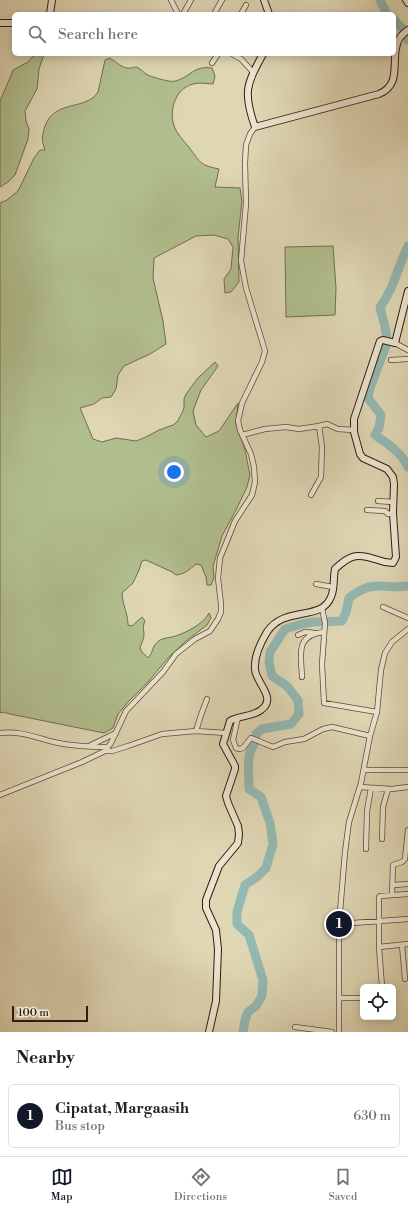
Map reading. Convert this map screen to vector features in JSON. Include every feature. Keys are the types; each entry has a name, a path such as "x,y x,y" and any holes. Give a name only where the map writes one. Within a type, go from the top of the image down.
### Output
{"street":[{"path":"50,12 52,0"},
{"path":"171,0 177,12"},
{"path":"184,12 191,0"},
{"path":"215,12 222,0"},
{"path":"264,0 268,12"},
{"path":"242,12 246,5"},
{"path":"0,23 12,24"},
{"path":"396,54 397,43 406,32"},
{"path":"212,63 217,56"},
{"path":"236,56 241,59 253,72"},
{"path":"255,127 251,116 247,95 248,85 262,56"},
{"path":"0,795 82,762 106,749 116,733 126,711 162,672 176,654 195,639 210,632 218,619 221,612 218,578 220,558 235,521 252,495 255,482 253,463 238,421 242,403 259,368 265,351 246,288 241,261 246,204 246,145 250,134 255,127 379,94 386,90 390,86 394,77 396,56"},
{"path":"394,343 408,291"},
{"path":"221,733 230,721 238,717 254,714 260,711 264,708 267,702 267,695 257,677 254,668 263,638 271,626 294,614 309,613 322,608 331,597 330,586 335,570 349,559 364,555 388,563 393,562 396,557 397,552 391,514 391,501 394,484 392,475 383,466 363,458 351,429 380,341 382,340 394,343 408,350"},
{"path":"392,360 408,359"},
{"path":"242,435 265,428 286,427 299,429 327,424 338,429 351,429"},
{"path":"311,495 321,477 322,447 318,426"},
{"path":"378,502 391,501"},
{"path":"367,510 385,511 391,514"},
{"path":"316,584 330,586"},
{"path":"383,607 408,618"},
{"path":"322,608 325,621 322,664 324,703 377,712"},
{"path":"339,1032 339,924 349,822 360,787 370,736 377,712 381,670 385,653 392,642 408,629"},
{"path":"298,635 305,632 324,632"},
{"path":"302,677 301,647 304,640 308,636 315,633"},
{"path":"196,731 207,699"},
{"path":"238,717 233,740 236,748 240,750 252,737 273,747 285,742 301,740 323,729 332,727 370,736"},
{"path":"0,733 13,732 59,743 90,746 111,751 162,734 196,731 221,733"},
{"path":"90,746 116,733"},
{"path":"209,1032 216,1001 218,949 216,930 206,908 206,900 219,866 224,858 238,843 240,834 227,800 227,792 234,776 235,767 224,747 221,733"},
{"path":"364,770 408,770"},
{"path":"360,787 388,789 408,787"},
{"path":"366,849 367,811 371,788"},
{"path":"382,839 384,807 388,789"},
{"path":"392,895 393,864 402,862 405,859 408,830"},
{"path":"393,885 408,884"},
{"path":"382,984 378,947 379,896 408,894"},
{"path":"339,924 408,919"},
{"path":"378,947 408,944"},
{"path":"402,945 406,979"},
{"path":"340,998 360,998"},
{"path":"295,1028 332,1032"}],"green space":[{"path":"33,56 44,56 39,69 37,89 25,111 29,129 28,139 15,175 0,187 0,101 13,70 28,62"},
{"path":"109,58 124,67 136,67 146,74 170,81 181,79 201,68 212,68 215,76 213,84 193,84 181,91 174,104 172,118 174,126 180,137 200,162 207,166 219,169 215,187 240,188 242,201 238,237 239,282 231,292 225,293 224,279 231,269 233,247 228,239 214,235 196,236 154,258 153,278 163,321 166,344 150,354 124,366 118,375 116,389 111,397 102,398 94,404 80,408 93,439 102,442 116,438 136,441 177,422 184,408 184,399 186,394 198,378 215,362 218,366 201,390 193,411 196,425 206,437 219,431 238,403 236,424 245,450 250,475 247,487 222,536 213,566 214,578 211,585 207,585 206,577 201,565 196,564 184,573 176,575 146,560 142,561 133,583 122,593 128,625 132,626 142,617 145,621 143,626 144,637 140,648 148,658 155,644 160,640 177,636 188,631 203,621 209,613 211,618 207,625 186,641 167,659 118,714 113,728 104,733 3,712 0,713 0,203 7,200 18,191 34,158 40,150 45,150 42,140 45,126 50,118 63,108 86,102 93,98 98,92 105,60"},
{"path":"333,246 336,288 335,315 286,317 285,247"}],"waterway":[{"path":"380,0 386,12"},
{"path":"396,22 402,28 408,40"},
{"path":"408,246 389,293 380,307 386,330 387,343 370,388 368,398 381,415 379,428 375,435 398,453 408,467"},
{"path":"243,1032 248,1012 256,1006 262,996 263,980 249,935 237,924 237,912 245,885 257,877 266,868 273,844 270,823 261,797 249,789 249,756 255,742 256,734 262,729 291,724 299,714 298,700 287,686 272,676 269,662 270,652 285,629 313,622 342,621 346,612 349,598 362,590 376,586 408,586"}],"place":[{"name":"Cipatat, Margaasih","path":"339,924"}]}
